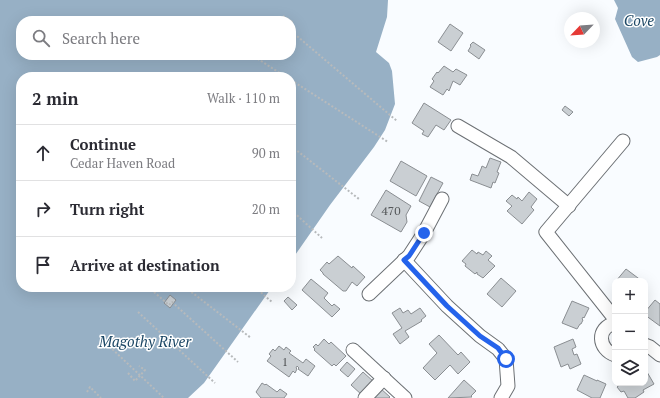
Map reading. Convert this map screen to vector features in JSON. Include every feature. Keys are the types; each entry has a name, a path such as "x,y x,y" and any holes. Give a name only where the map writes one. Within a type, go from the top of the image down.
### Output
{"street":[{"path":"458,126 511,158 568,206"},
{"path":"612,315 546,232 623,141"},
{"path":"369,294 409,256 424,233 442,199"},
{"path":"404,260 447,306 480,336 498,348 506,359 508,386 501,398"},
{"path":"612,324 604,330 602,340 606,350 612,353"},
{"path":"648,346 660,355"},
{"path":"353,350 405,398"},
{"path":"365,398 384,378"}],"path":[{"path":"296,35 397,120"},
{"path":"260,60 278,72"},
{"path":"296,83 388,142"},
{"path":"296,150 359,199"},
{"path":"296,215 322,238"},
{"path":"154,292 169,306 172,302 238,362"},
{"path":"191,292 251,338"},
{"path":"260,292 273,304"},
{"path":"138,312 215,383"},
{"path":"114,337 108,345 164,398"},
{"path":"128,373 135,381 145,370 139,366"},
{"path":"87,392 90,387 101,398"}],"water":[{"name":"Magothy River","path":"0,0 388,0 387,17 376,52 389,63 392,71 395,104 385,130 374,147 330,205 296,254 296,72 16,72 16,292 268,292 204,383 188,398 0,398"},
{"name":"Cove","path":"614,0 660,0 660,55 638,62 632,57 615,19 618,8"}],"building":[{"path":"450,24 463,33 451,51 438,42"},
{"path":"473,42 485,50 479,59 468,51"},
{"path":"444,66 453,72 456,69 467,75 460,85 453,81 449,91 447,89 443,95 430,87 434,81 432,79"},
{"path":"424,103 451,120 444,130 436,125 428,137 422,134 424,131 412,123"},
{"path":"565,106 573,112 569,116 562,110"},
{"path":"490,158 501,162 497,172 499,173 491,188 470,180 472,174 478,176 482,166 486,168"},
{"path":"401,161 427,176 416,196 390,181"},
{"path":"431,177 443,183 430,207 419,201"},
{"path":"386,190 411,206 406,215 407,222 401,232 371,215"},
{"path":"529,192 537,199 531,207 534,210 522,224 507,211 512,206 506,201 512,195 517,199 518,197 522,201"},
{"path":"472,250 477,254 478,252 483,255 486,251 492,256 488,260 495,266 483,278 477,274 477,272 475,274 465,266 466,264 462,261"},
{"path":"338,256 352,268 353,266 365,277 357,286 352,282 346,291 343,291 320,270 327,262 329,264"},
{"path":"626,269 638,278 618,278"},
{"path":"501,278 516,291 502,307 487,294"},
{"path":"311,279 328,293 324,298 332,306 334,304 340,309 332,317 302,290"},
{"path":"170,295 176,300 170,308 164,303"},
{"path":"288,297 297,305 292,310 284,301"},
{"path":"655,300 660,304 660,326 648,317 648,308"},
{"path":"572,301 589,308 577,329 562,323"},
{"path":"400,308 403,313 408,310 411,314 420,308 426,316 421,320 422,321 405,331 409,337 400,344 393,334 402,328 392,313"},
{"path":"439,335 458,355 461,352 470,362 458,374 450,365 435,380 423,368 437,353 429,344"},
{"path":"324,339 329,344 331,342 346,356 336,366 334,364 332,366 314,350 315,349 313,347 316,344 318,346"},
{"path":"573,339 576,347 572,349 574,355 577,354 581,364 570,369 568,364 561,367 554,347"},
{"path":"279,346 284,350 286,347 291,351 289,353 303,363 306,359 315,366 308,376 298,369 299,368 297,366 295,373 293,371 289,377 267,361 271,356 269,354 273,349 275,351"},
{"path":"347,362 355,369 348,377 340,370"},
{"path":"363,372 374,382 362,395 351,385"},
{"path":"648,374 654,384 643,390 644,392 635,398 628,398 624,391 621,392 617,387 648,386"},
{"path":"584,375 606,384 600,398 592,398 577,390"},
{"path":"464,380 476,391 471,396 472,397 448,398"},
{"path":"262,383 265,385 266,384 277,392 280,389 287,394 284,398 261,398 256,392"},
{"path":"380,388 390,397 371,398"}],"route":[{"path":"424,233 409,256 404,260 447,306 480,336 498,348 506,359"}]}
